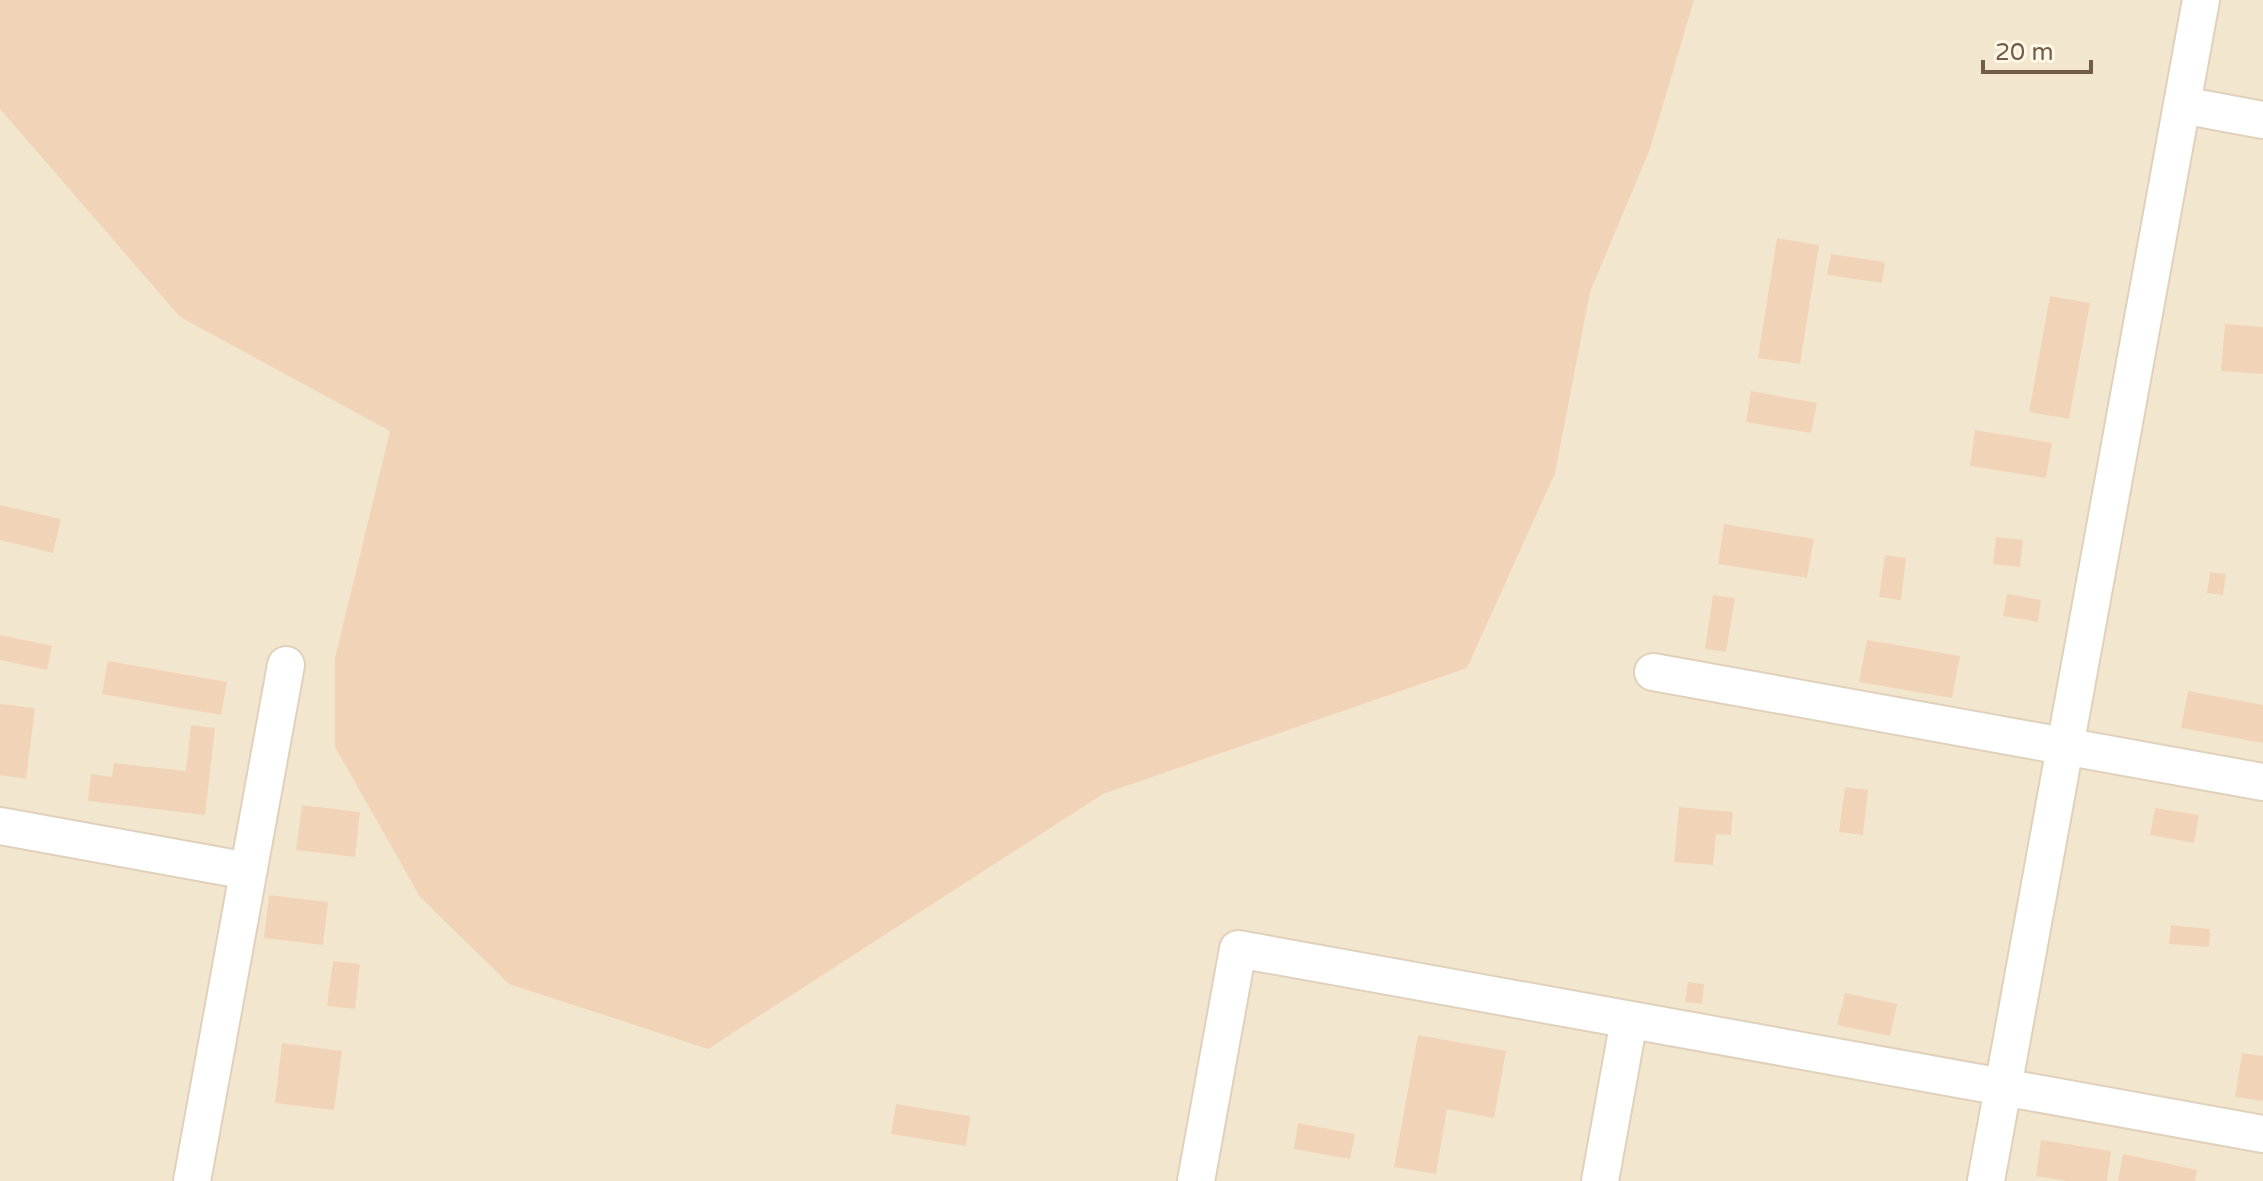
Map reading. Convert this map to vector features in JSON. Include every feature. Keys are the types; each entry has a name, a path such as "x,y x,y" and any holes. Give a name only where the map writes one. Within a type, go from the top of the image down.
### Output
{"street":[{"path":"1986,1181 2201,0"},
{"path":"2182,105 2263,120"},
{"path":"192,1181 286,665"},
{"path":"1653,672 2263,782"},
{"path":"0,826 248,871"},
{"path":"1196,1181 1238,949 2263,1134"},
{"path":"1600,1181 1629,1020"}],"shaded area":[{"path":"0,0 2263,0 2263,1181 0,1181"}],"building":[{"path":"0,0 1694,0 1650,149 1590,292 1555,473 1467,668 1103,794 708,1049 509,984 420,897 335,747 335,658 390,431 180,317 0,109"},
{"path":"1777,238 1819,245 1800,364 1758,358"},
{"path":"1831,254 1885,262 1882,283 1827,275"},
{"path":"2050,296 2090,303 2069,419 2029,412"},
{"path":"2225,324 2263,327 2263,374 2221,371"},
{"path":"1751,391 1817,403 1811,433 1746,422"},
{"path":"1975,430 2052,443 2046,478 1970,466"},
{"path":"0,505 61,519 53,553 0,540"},
{"path":"1724,524 1814,539 1807,578 1718,564"},
{"path":"1996,537 2023,540 2020,567 1993,564"},
{"path":"1885,555 1906,558 1901,600 1879,597"},
{"path":"2210,572 2226,574 2223,595 2207,593"},
{"path":"2007,594 2041,600 2038,622 2003,616"},
{"path":"1713,595 1735,598 1726,652 1705,649"},
{"path":"0,635 52,646 47,670 0,660"},
{"path":"1867,640 1960,656 1952,698 1859,682"},
{"path":"108,661 227,682 221,715 102,694"},
{"path":"2188,691 2263,705 2263,743 2181,728"},
{"path":"0,704 35,708 26,779 0,775"},
{"path":"191,725 215,728 205,815 88,801 91,774 112,777 114,763 186,771"},
{"path":"1845,787 1868,790 1863,835 1839,832"},
{"path":"302,805 360,812 355,857 296,850"},
{"path":"1679,807 1733,812 1731,835 1716,834 1713,865 1674,862"},
{"path":"2155,808 2199,815 2194,843 2150,835"},
{"path":"269,895 328,902 323,945 264,938"},
{"path":"2171,925 2210,929 2209,947 2169,944"},
{"path":"333,961 360,964 355,1009 327,1006"},
{"path":"1688,982 1704,984 1702,1004 1685,1002"},
{"path":"1845,993 1897,1004 1890,1036 1837,1025"},
{"path":"1418,1035 1506,1051 1494,1118 1447,1109 1436,1174 1394,1167"},
{"path":"282,1043 342,1051 334,1110 275,1103"},
{"path":"2242,1053 2263,1056 2263,1101 2235,1097"},
{"path":"896,1104 970,1116 966,1146 891,1134"},
{"path":"1298,1123 1355,1134 1350,1159 1294,1149"},
{"path":"2041,1140 2111,1151 2107,1181 2067,1181 2036,1176"},
{"path":"2123,1154 2197,1170 2195,1181 2118,1181"}]}
